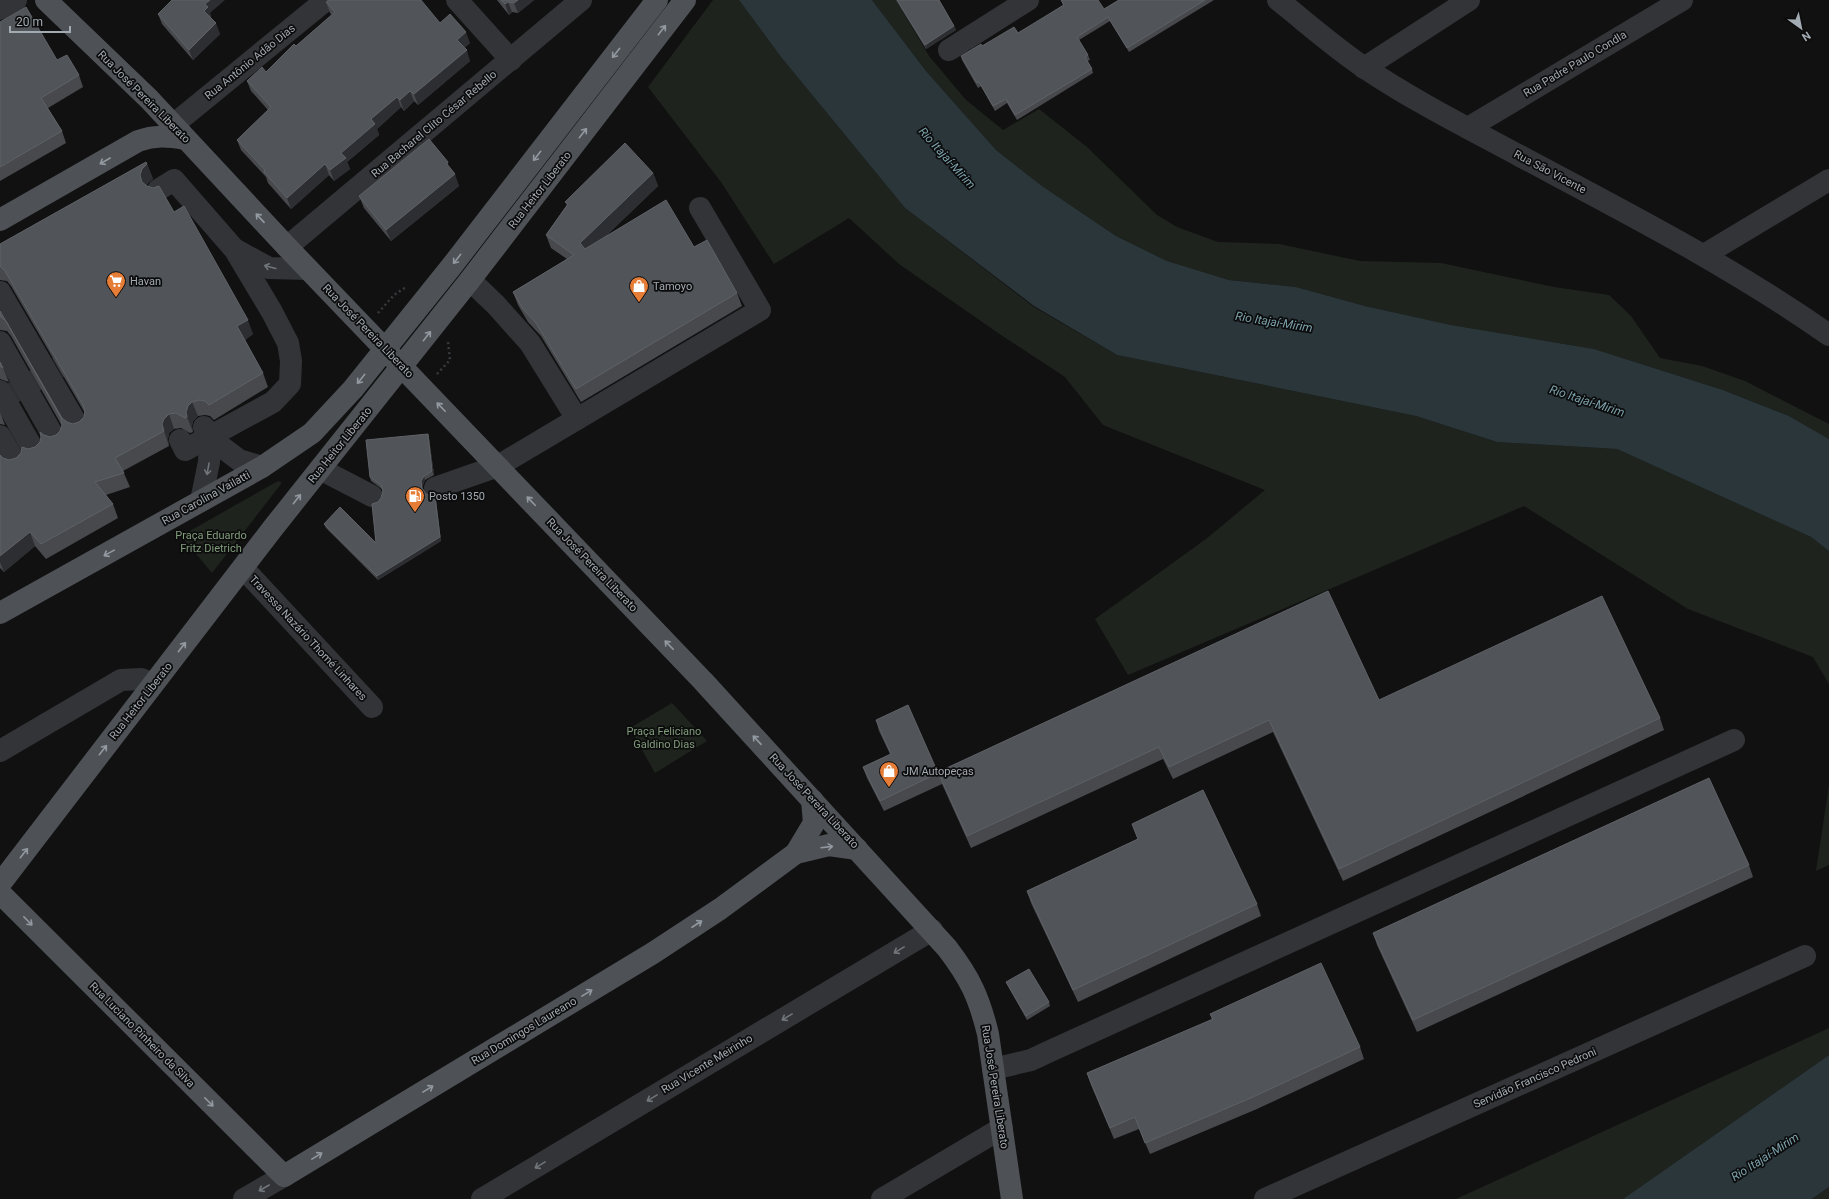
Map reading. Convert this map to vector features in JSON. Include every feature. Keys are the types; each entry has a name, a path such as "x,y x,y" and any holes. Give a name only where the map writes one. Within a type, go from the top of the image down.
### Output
{"main road":[{"name":"Rua José Pereira Liberato","path":"46,0 149,99 287,247 703,681 932,930 962,968 973,987 988,1034 1012,1199"},
{"path":"385,349 451,267 657,0"},
{"name":"Rua Heitor Liberato","path":"0,884 243,568 320,469 403,367 683,4"},
{"path":"138,141 144,130 149,99"},
{"path":"0,220 138,141 150,137 163,136 179,132"},
{"name":"Rua Carolina Vailatti","path":"0,613 262,467 312,433 353,389 385,349"},
{"name":"Rua Domingos Laureano","path":"796,854 814,823 812,800"},
{"name":"Rua Domingos Laureano","path":"284,1176 653,953 720,909 796,854 829,845 858,849"},
{"name":"Rua Luciano Pinheiro da Silva","path":"0,893 284,1176"}],"street":[{"path":"0,9 16,0"},
{"name":"Rua Antônio Adão Dias","path":"179,132 326,0"},
{"path":"457,0 511,60"},
{"name":"Rua Bacharel Clito César Rebello","path":"287,247 582,0"},
{"path":"949,50 1028,0"},
{"name":"Rua São Vicente","path":"1278,0 1364,68 1468,128 1704,254 1789,306 1829,335"},
{"path":"1364,68 1469,0"},
{"name":"Rua Padre Paulo Condla","path":"1468,128 1682,0"},
{"path":"158,190 174,180 235,250 272,312 288,343 291,361 290,384 273,402 207,432 186,450 180,440"},
{"path":"1704,254 1829,180"},
{"path":"435,488 498,466 760,310 700,208"},
{"path":"235,250 269,268 308,269"},
{"path":"470,280 492,300 530,343 577,419"},
{"path":"0,292 78,426"},
{"path":"0,342 55,439"},
{"path":"0,391 34,451"},
{"path":"207,432 239,460 262,467"},
{"path":"201,501 209,462 207,432"},
{"path":"0,436 15,462"},
{"path":"320,469 372,496"},
{"name":"Travessa Nazário Thomé Linhares","path":"243,568 372,707"},
{"path":"0,751 121,680 142,679 153,684"},
{"path":"993,1069 1031,1060 1734,740"},
{"name":"Rua Vicente Meirinho","path":"482,1199 932,930"},
{"name":"Servidão Francisco Pedroni","path":"1265,1199 1805,956"},
{"path":"882,1199 1002,1128"},
{"name":"Rua Domingos Laureano","path":"244,1199 284,1176"}],"path":[{"path":"424,389 450,360 447,339"}],"green space":[{"path":"713,0 739,0 781,57 905,208 1034,307 1117,355 1416,416 1497,442 1617,449 1811,537 1829,551 1829,684 1813,657 1688,609 1524,506 1128,675 1095,619 1206,539 1265,490 1103,425 1065,377 998,333 899,264 849,218 774,264 721,182 648,87"},
{"path":"872,0 896,0 929,56 966,100 1003,130 1039,109 1087,147 1157,215 1177,227 1218,242 1279,244 1360,261 1441,263 1554,287 1609,295 1631,316 1660,358 1702,366 1745,381 1829,424 1829,439 1789,416 1723,390 1594,349 1451,325 1365,306 1296,287 1229,280 1167,261 1116,236 1042,186 996,150 926,71"},
{"name":"Praça Eduardo Fritz Dietrich","path":"278,481 281,482 281,484 212,573 181,536"},
{"name":"Praça Feliciano Galdino Dias","path":"672,703 707,741 655,773 630,728"},
{"path":"1829,785 1829,865 1816,871"},
{"path":"1829,1028 1829,1055 1623,1199 1456,1199"},
{"path":"1829,1187 1829,1199 1812,1199"}],"water":[{"name":"Rio Itajaí-Mirim","path":"739,0 872,0 926,71 996,150 1042,186 1116,236 1167,261 1229,280 1296,287 1365,306 1451,325 1594,349 1723,390 1789,416 1829,439 1829,551 1811,537 1617,449 1497,442 1416,416 1117,355 1034,306 905,208 781,57"},
{"name":"Rio Itajaí-Mirim","path":"1829,1055 1829,1187 1812,1199 1623,1199"}],"building":[{"path":"172,0 210,0 205,4 208,7 204,11 216,23 189,50 158,14"},
{"path":"329,0 421,0 440,23 450,14 466,32 457,40 467,50 414,94 410,91 400,100 397,97 371,119 375,124 341,153 346,158 330,170 325,164 287,198 264,172 265,170 237,140 271,107 247,81 262,67 266,72 294,44 296,46 335,12 326,2"},
{"path":"501,0 518,0 514,3 508,2 505,4"},
{"path":"897,0 939,0 954,26 925,45"},
{"path":"1061,0 1098,0 1104,9 1119,0 1205,0 1127,48 1108,17 1077,37 1088,55 1085,57 1092,69 1015,115 1006,99 993,106 961,56 981,44 982,46 1014,27 1018,33 1064,5"},
{"path":"26,7 57,60 67,55 79,75 41,98 62,131 0,167 0,22"},
{"path":"429,139 448,162 447,164 455,174 386,230 359,196"},
{"name":"Tamoyo","path":"625,143 653,173 580,243 585,249 666,200 694,247 707,240 737,293 576,389 536,323 523,309 513,292 574,255 546,235 568,204 565,202"},
{"name":"Havan","path":"146,162 147,164 142,169 140,175 142,182 153,188 159,186 174,212 184,206 248,320 237,326 263,373 209,405 205,401 199,400 192,402 188,406 186,412 187,417 185,418 176,413 169,414 164,419 162,424 164,431 115,458 124,473 95,482 113,504 41,544 30,532 0,556 0,455 9,460 16,458 21,453 22,447 28,449 35,447 40,442 40,432 50,437 56,435 60,431 62,425 61,418 15,338 62,418 73,424 79,422 84,417 85,411 83,405 5,271 0,266 0,244"},
{"path":"0,311 6,321 0,316"},
{"path":"428,434 432,471 424,476 421,481 422,488 426,494 435,496 440,537 377,576 324,524 340,507 376,543 372,504 378,502 383,491 381,485 370,477 366,440"},
{"path":"1328,591 1379,700 1602,596 1660,718 1339,869 1269,720 1169,767 1159,747 967,836 938,772"},
{"path":"908,705 938,773 880,801 863,767 891,754 876,720"},
{"path":"1709,778 1749,865 1413,1020 1373,933"},
{"path":"1203,790 1257,904 1073,990 1027,891 1138,839 1132,824"},
{"path":"1321,963 1360,1047 1253,1097 1145,1143 1135,1117 1110,1128 1087,1073 1213,1019 1210,1014"},
{"path":"1029,969 1049,1002 1026,1016 1006,982"}],"tunnel":[{"path":"0,400 84,353"}],"place":[{"name":"Havan","path":"116,298"},
{"name":"Tamoyo","path":"639,303"},
{"name":"Posto 1350","path":"415,513"},
{"name":"JM Autopeças","path":"889,788"}]}
